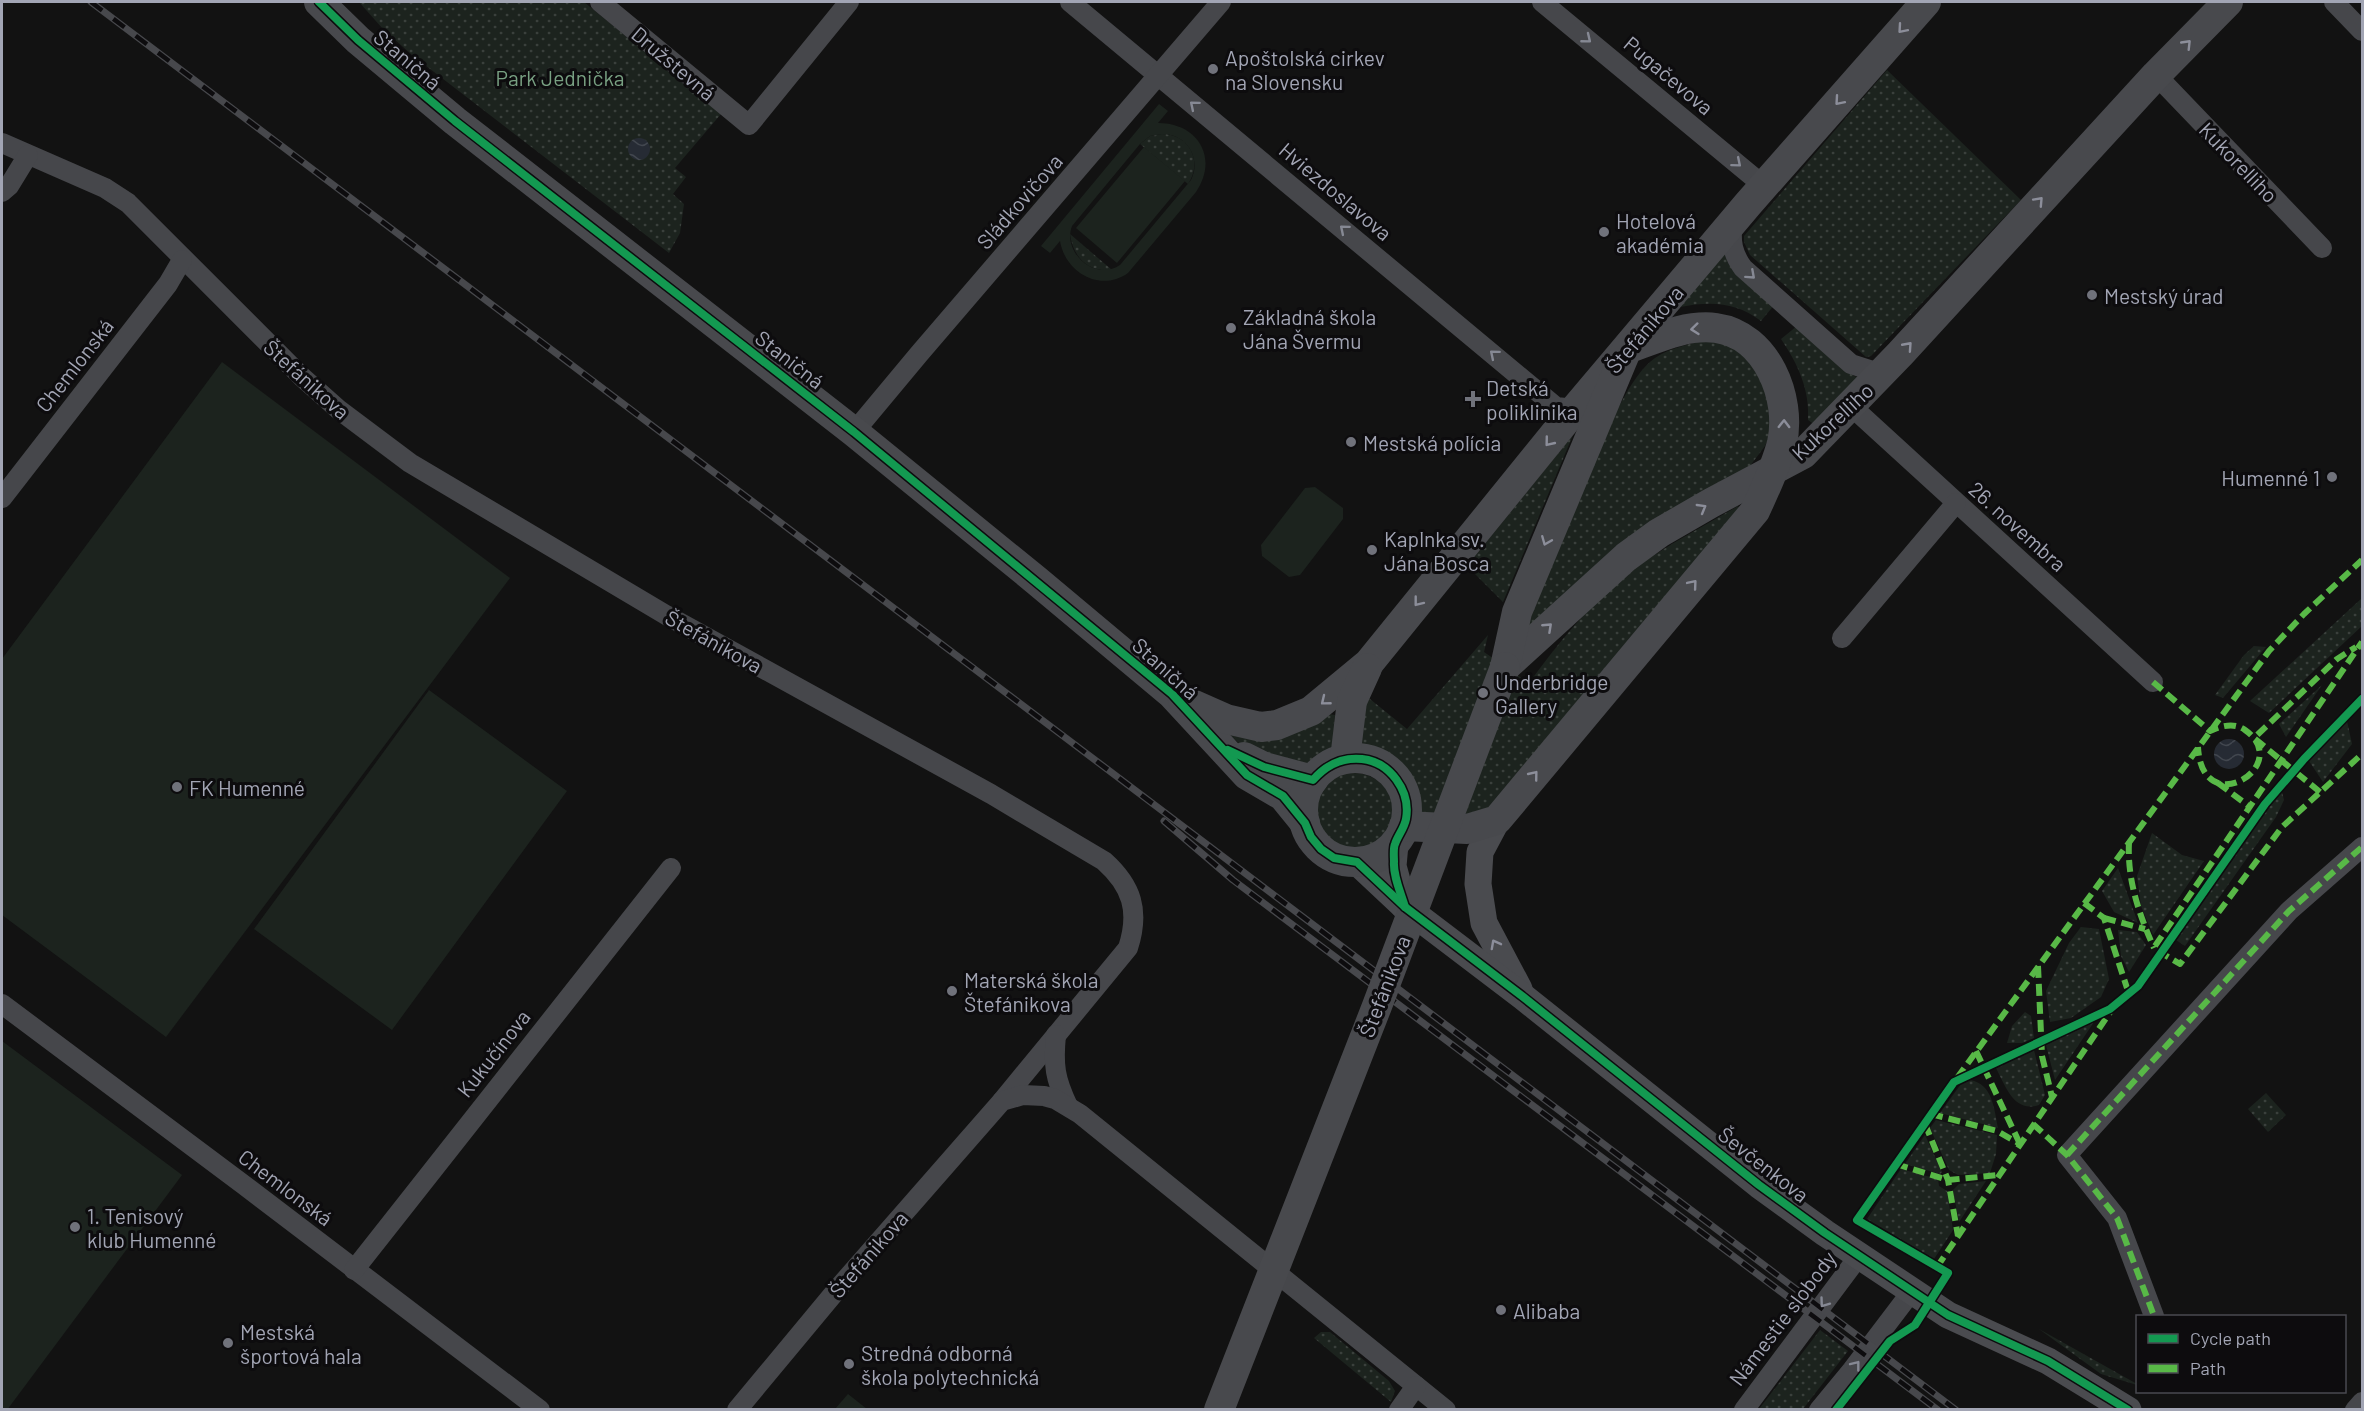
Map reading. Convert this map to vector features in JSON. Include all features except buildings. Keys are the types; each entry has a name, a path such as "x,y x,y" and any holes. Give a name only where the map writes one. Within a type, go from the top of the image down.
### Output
{"main road":[{"name":"Štefánikova","path":"1369,663 1575,409 1764,186 1926,2"},
{"name":"Kukorelliho","path":"1497,820 1755,511 1774,470 1803,454 1851,406 2156,75 2229,2"},
{"name":"Staničná","path":"324,7 358,40 455,121 854,432 1173,694 1247,775 1283,796 1305,822"},
{"path":"1505,667 1626,557 1659,533 1774,470 1785,423 1782,400 1765,359 1752,345 1735,333 1716,328 1672,333 1627,349"},
{"name":"Štefánikova","path":"1219,1410 1505,667 1517,612 1627,349"},
{"path":"1173,694 1226,719 1261,727 1277,725 1311,711 1369,663"},
{"path":"1345,759 1352,701 1369,663"},
{"path":"1217,744 1264,767 1313,780"},
{"path":"1405,907 1394,866 1400,835 1406,804 1402,789 1394,776 1375,762 1345,759 1327,767 1313,780 1304,800 1305,822 1311,837 1321,849 1341,860 1357,862 1378,857 1400,835 1467,829 1497,820"},
{"path":"1497,820 1480,852 1478,884 1484,923 1522,996"},
{"name":"Ševčenkova","path":"1357,862 1405,907 1522,996 1759,1185 1859,1256 1948,1315 2048,1361 2128,1410"}],"street":[{"name":"Družstevná","path":"600,2 749,125 849,2"},
{"name":"Hviezdoslavova","path":"1070,2 1556,407 1575,409"},
{"name":"Sládkovičova","path":"854,432 1221,2"},
{"name":"Pugačevova","path":"1542,2 1764,186"},
{"path":"2334,2 2362,31"},
{"name":"Kukorelliho","path":"2156,75 2322,248"},
{"name":"Štefánikova","path":"2,143 112,193 128,203 182,260 302,377 346,415 410,463 666,615 991,794 1104,861 1118,873 1129,893 1134,920 1128,948 1002,1101 840,1286 737,1410"},
{"path":"2,192 9,186 28,155"},
{"path":"1732,224 1733,250 1743,268 1851,364 1882,374"},
{"name":"Chemlonská","path":"2,498 168,284 182,260"},
{"name":"26. novembra","path":"1851,406 2153,681"},
{"path":"1842,638 1956,503"},
{"path":"2153,1315 2117,1218 2067,1155 2289,911 2362,847"},
{"name":"Kukučínova","path":"354,1269 670,868"},
{"name":"Chemlonská","path":"2,1004 540,1410"},
{"path":"1056,1035 1054,1066 1068,1106"},
{"path":"1002,1101 1010,1097 1033,1095 1055,1099 1068,1106 1446,1410"},
{"name":"Námestie slobody","path":"1744,1410 1859,1256"},
{"path":"1819,1410 1912,1291"},
{"path":"1399,1410 1416,1386"},
{"path":"2355,1410 2362,1402"}],"green space":[{"name":"Park Jednička","path":"359,2 584,2 721,114 675,168 686,177 673,194 684,204 680,233 669,253 412,55 383,29"},
{"path":"1887,70 2021,200 1871,356 1866,357 1750,255 1744,242 1744,236"},
{"path":"1159,104 1168,111 1158,123 1184,129 1201,145 1205,155 1205,167 1203,179 1196,192 1128,273 1117,279 1095,280 1076,270 1063,252 1060,241 1050,253 1041,246","holes":["1171,135 1179,138 1190,149 1194,164 1191,180 1120,265 1101,270 1083,262 1072,245 1070,236 1072,226 1140,144 1150,136"]},
{"path":"1162,134 1180,139 1191,151 1194,167 1188,184 1140,144 1150,136"},
{"path":"1144,147 1185,181 1117,263 1076,228"},
{"path":"1070,234 1112,270 1096,269 1083,262 1074,250"},
{"path":"1725,249 1775,304 1761,321 1742,310 1723,305 1702,304 1680,307"},
{"path":"1797,326 1848,372 1862,378 1815,425 1808,420 1807,398 1802,378 1781,339"},
{"path":"1707,339 1731,345 1756,368 1770,400 1770,435 1765,446 1747,470 1522,641 1578,488 1591,458 1629,389 1650,362 1661,354"},
{"name":"FK Humenné","path":"222,362 510,578 166,1037 2,915 2,659"},
{"path":"1573,435 1503,602 1467,566"},
{"path":"1315,487 1343,508 1343,519 1300,575 1289,577 1262,556 1261,545 1305,488"},
{"path":"1738,506 1741,510 1490,813 1414,816 1410,793 1398,773 1380,759 1356,754 1365,695 1407,729 1488,635 1484,652 1529,683 1571,629 1620,580 1662,550"},
{"path":"2362,598 2362,626 2269,713 2250,701"},
{"path":"2254,646 2266,647 2223,698 2215,695 2244,655"},
{"path":"2322,685 2286,737 2279,724"},
{"path":"429,690 567,791 392,1030 254,929"},
{"path":"1329,714 1335,715 1332,756 1325,762 1314,765 1243,747 1230,735"},
{"path":"2347,721 2352,744 2323,782 2309,761"},
{"path":"1354,773 1369,776 1382,785 1391,798 1394,813 1391,828 1382,841 1369,850 1354,853 1339,850 1326,841 1317,828 1314,813 1317,798 1326,785 1339,776"},
{"path":"2282,792 2284,800 2276,817 2185,946 2176,940 2268,808"},
{"path":"2152,833 2182,855 2204,861 2153,935 2141,906 2137,876"},
{"path":"2118,868 2138,923 2114,912 2102,891"},
{"path":"2081,927 2099,929 2109,979 2101,997 2071,1018 2050,1022 2046,991 2069,943"},
{"path":"2118,930 2137,932 2146,945 2129,972 2121,956"},
{"path":"2025,1012 2031,1016 2034,1038 2022,1043 2007,1043 2012,1026"},
{"path":"2094,1022 2055,1080 2046,1045"},
{"name":"1. Tenisový klub Humenné","path":"2,1041 182,1175 7,1410 2,1409"},
{"path":"2034,1050 2045,1095 2039,1105 2030,1106 2017,1102 2012,1097 1996,1068"},
{"path":"1970,1080 1978,1082 1988,1092 1998,1128 1940,1113 1961,1084"},
{"path":"2266,1093 2286,1115 2268,1132 2248,1109"},
{"path":"1936,1120 1997,1135 1996,1154 1990,1173 1958,1175 1949,1170 1930,1128"},
{"path":"1925,1135 1942,1172 1940,1174 1905,1164"},
{"path":"1901,1169 1938,1179 1939,1186 1947,1191 1953,1230 1934,1259 1867,1219"},
{"path":"1986,1181 1959,1222 1953,1190 1959,1184"},
{"path":"2039,1329 2136,1385 2101,1374"},
{"path":"1820,1330 1848,1351 1803,1409 1759,1409"},
{"path":"1321,1332 1330,1332 1389,1381 1395,1391 1391,1402 1314,1338"},
{"path":"848,1394 867,1409 835,1409"}],"water":[{"path":"635,138 643,138 650,145 650,153 643,160 635,160 628,153 628,145"},
{"path":"2229,739 2240,743 2244,754 2240,765 2229,769 2218,765 2214,754 2218,743"}],"railway":[{"path":"91,2 1956,1410"},
{"path":"1164,821 1233,880 1938,1410"}],"marked path":[{"path":"1957,1078 2269,651 2304,614 2362,560"},
{"path":"2155,946 2362,642"},
{"path":"2320,792 2254,738 2337,659 2356,647"},
{"path":"2153,682 2210,731 2232,725 2245,730 2258,744 2259,758 2253,771 2242,780 2228,784 2214,781 2203,770 2198,747"},
{"path":"2158,951 2180,964 2282,827 2362,754"},
{"path":"2218,783 2250,807"},
{"path":"2129,842 2130,870 2135,897 2154,948"},
{"path":"2067,1155 2289,911 2362,847"},
{"path":"2084,903 2104,918 2127,988"},
{"path":"2104,918 2145,929"},
{"path":"2038,966 2042,1056 2052,1097"},
{"path":"1937,1267 2111,1011"},
{"path":"1976,1051 2020,1144"},
{"path":"1931,1114 1997,1131 2020,1144"},
{"path":"1925,1124 1948,1180 1958,1236"},
{"path":"2033,1124 2067,1155 2117,1218 2154,1315"},
{"path":"1896,1164 1948,1180 1999,1175"}],"cycle path":[{"path":"319,2 358,40 455,121 854,432 1172,694 1247,775 1283,796 1305,823 1311,837 1321,849 1334,858 1357,862 1405,907 1522,996 1759,1185 1825,1233 1948,1315 2048,1361 2128,1410"},
{"path":"1836,1410 1890,1341 1915,1325 1948,1273 1857,1220 1954,1082 2110,1009 2138,986 2265,804 2304,759 2362,699"},
{"path":"1228,750 1264,767 1313,780 1329,766 1348,759 1372,761 1390,772 1402,789 1407,809 1405,823 1395,844 1394,853 1395,873 1405,907"}],"place":[{"name":"Apoštolská cirkev na Slovensku","path":"1213,69"},
{"name":"Hotelová akadémia","path":"1604,232"},
{"name":"Mestský úrad","path":"2092,295"},
{"name":"Základná škola Jána Švermu","path":"1231,328"},
{"name":"Detská poliklinika","path":"1473,399"},
{"name":"Mestská polícia","path":"1351,442"},
{"name":"Humenné 1","path":"2332,477"},
{"name":"Kaplnka sv. Jána Bosca","path":"1372,550"},
{"name":"Underbridge Gallery","path":"1483,693"},
{"name":"FK Humenné","path":"177,787"},
{"name":"Materská škola Štefánikova","path":"952,991"},
{"name":"1. Tenisový klub Humenné","path":"75,1227"},
{"name":"Alibaba","path":"1501,1310"},
{"name":"Mestská športová hala","path":"228,1343"},
{"name":"Stredná odborná škola polytechnická","path":"849,1364"}]}
